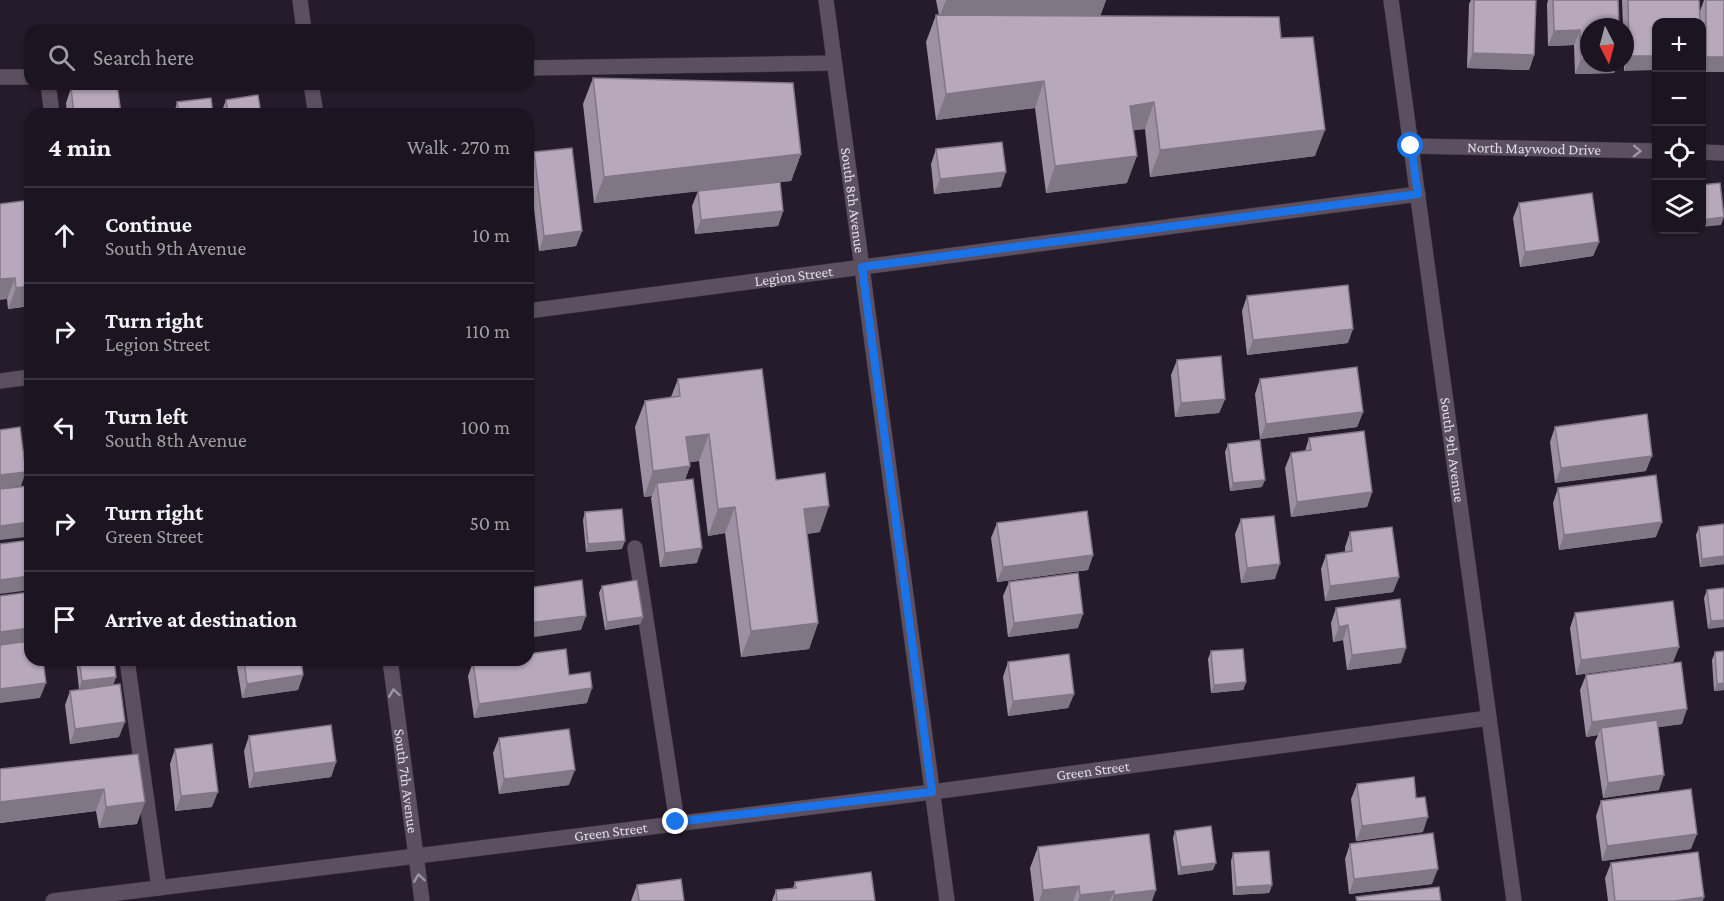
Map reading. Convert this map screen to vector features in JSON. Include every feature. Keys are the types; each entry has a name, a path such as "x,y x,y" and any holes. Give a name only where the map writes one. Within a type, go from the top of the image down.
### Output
{"street":[{"path":"300,0 303,24"},
{"name":"South 8th Avenue","path":"826,0 947,901"},
{"name":"South 9th Avenue","path":"1391,0 1514,901"},
{"path":"534,68 834,63"},
{"path":"0,77 24,77"},
{"path":"49,90 51,108"},
{"path":"312,90 315,108"},
{"name":"North Maywood Drive","path":"1411,146 1652,151"},
{"path":"1706,152 1724,153"},
{"name":"Legion Street","path":"534,310 1418,194"},
{"path":"0,381 24,378"},
{"path":"635,548 676,822"},
{"path":"128,666 159,888"},
{"name":"South 7th Avenue","path":"391,666 422,901"},
{"name":"Green Street","path":"53,901 932,792 1489,718"}],"building":[{"path":"1474,0 1536,0 1534,55 1473,53"},
{"path":"1553,0 1618,0 1619,18 1580,18 1580,30 1554,31"},
{"path":"1628,0 1699,0 1700,18 1652,18 1652,56 1634,56 1634,18 1628,18"},
{"path":"1706,0 1724,0 1724,57 1706,57"},
{"path":"936,15 1279,17 1281,38 1313,37 1325,130 1160,150 1154,102 1130,106 1137,156 1055,166 1044,81 946,94"},
{"path":"593,78 793,83 801,154 604,177"},
{"path":"71,90 118,90 120,108 73,108"},
{"path":"258,95 260,108 227,108 226,100"},
{"path":"211,98 212,108 178,108 177,102"},
{"path":"1002,142 1006,172 940,179 936,149"},
{"path":"572,148 582,231 544,236 534,152"},
{"path":"780,182 783,211 701,220 698,191"},
{"path":"1720,183 1724,217 1706,219 1706,184"},
{"path":"1592,193 1599,242 1525,252 1519,203"},
{"path":"24,201 24,287 16,288 15,278 0,279 0,204"},
{"path":"1348,285 1353,329 1253,340 1247,296"},
{"path":"1221,356 1225,399 1181,403 1177,360"},
{"path":"1357,367 1363,412 1266,424 1260,379"},
{"path":"762,369 776,480 825,473 829,506 804,509 818,623 751,631 735,507 718,509 709,434 686,437 690,466 653,471 645,401 680,396 678,379"},
{"path":"1647,414 1652,456 1561,468 1555,427"},
{"path":"20,427 24,472 0,475 0,430"},
{"path":"1364,431 1372,492 1297,502 1291,453 1311,450 1309,438"},
{"path":"1260,440 1265,480 1233,483 1228,444"},
{"path":"1656,475 1662,522 1564,535 1558,488"},
{"path":"693,479 702,548 665,553 657,483"},
{"path":"24,486 24,523 0,526 0,489"},
{"path":"622,509 625,541 588,544 585,512"},
{"path":"1087,511 1093,555 1003,567 997,523"},
{"path":"1274,516 1280,564 1247,568 1241,519"},
{"path":"1724,524 1724,556 1702,559 1699,527"},
{"path":"1392,527 1399,577 1330,586 1326,555 1352,551 1350,532"},
{"path":"24,541 24,577 0,580 0,544"},
{"path":"1078,573 1083,614 1014,623 1009,582"},
{"path":"582,580 586,616 534,622 534,587"},
{"path":"637,580 643,617 607,622 602,586"},
{"path":"1724,588 1724,620 1711,621 1707,590"},
{"path":"24,593 24,629 0,632 0,596"},
{"path":"1400,599 1406,648 1352,655 1348,625 1339,627 1336,608"},
{"path":"1673,601 1679,647 1581,660 1575,613"},
{"path":"24,642 24,666 44,666 46,683 0,689 0,645"},
{"path":"566,649 569,675 590,672 592,688 479,704 474,666 534,666 534,653"},
{"path":"1243,649 1246,682 1214,685 1211,651"},
{"path":"1724,651 1724,683 1717,684 1715,652"},
{"path":"1069,654 1074,694 1013,701 1008,662"},
{"path":"1681,662 1687,709 1592,722 1586,675"},
{"path":"80,666 115,666 116,677 82,681"},
{"path":"245,666 302,666 303,675 247,684"},
{"path":"120,684 125,722 75,729 70,691"},
{"path":"1657,720 1664,775 1608,783 1601,728"},
{"path":"331,725 336,762 254,773 249,736"},
{"path":"569,729 575,770 504,779 499,738"},
{"path":"212,744 218,792 181,796 175,749"},
{"path":"138,754 145,802 106,807 104,789 0,802 0,769"},
{"path":"1414,777 1416,798 1425,797 1428,817 1362,826 1357,784"},
{"path":"1691,789 1697,834 1607,846 1601,801"},
{"path":"1211,826 1216,863 1181,867 1175,831"},
{"path":"1433,833 1438,869 1354,879 1350,844"},
{"path":"1149,834 1156,890 1114,895 1114,891 1080,895 1079,886 1043,890 1038,847"},
{"path":"1269,851 1272,885 1236,887 1233,853"},
{"path":"1698,852 1704,897 1675,901 1615,901 1611,863"},
{"path":"871,872 875,901 777,901 776,890 796,888 795,882"},
{"path":"681,879 684,901 639,901 637,885"},
{"path":"1439,887 1441,901 1357,901 1356,897"}],"route":[{"path":"676,822 932,792 862,267 1418,194 1411,146"}]}
